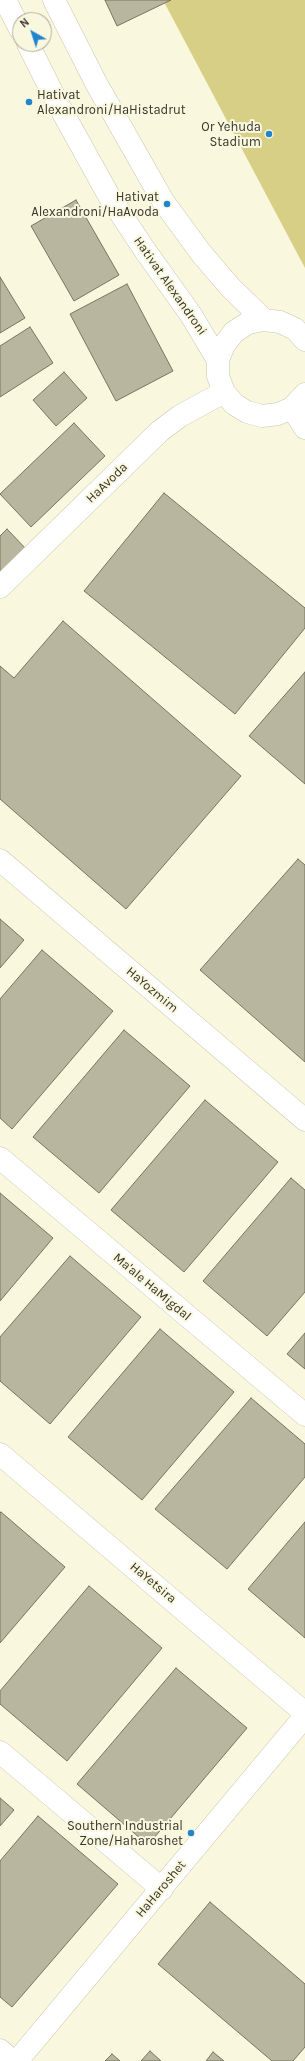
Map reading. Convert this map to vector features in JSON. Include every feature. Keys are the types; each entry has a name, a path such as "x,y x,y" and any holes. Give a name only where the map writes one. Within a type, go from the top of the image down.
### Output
{"street":[{"path":"6,0 12,12"},
{"path":"54,0 96,83 163,201 200,253 230,287 264,320"},
{"name":"Hativat Alexandroni","path":"32,52 58,104 109,196 144,249 192,315 218,360"},
{"path":"305,340 295,329 280,322 264,320 248,323 234,332 224,345 218,360 218,376 224,392 234,404 247,412 262,416 278,414 298,401 305,428"},
{"name":"HaAvoda","path":"0,587 160,431 180,416 224,392"},
{"name":"HaYozmim","path":"0,860 305,1120"},
{"name":"Ma'ale HaMigdal","path":"0,1158 305,1415"},
{"name":"HaYetsira","path":"0,1454 305,1713"},
{"name":"HaHaroshet","path":"17,2061 305,1716"},
{"path":"0,1752 162,1888"},
{"path":"0,2050 12,2061"}],"shaded area":[{"name":"Or Yehuda Stadium","path":"163,0 305,0 305,268"}],"building":[{"path":"105,0 171,0 117,26"},
{"path":"76,200 119,275 74,301 31,226"},
{"path":"0,277 25,318 0,333"},
{"path":"127,284 173,371 116,401 70,314"},
{"path":"30,327 53,363 0,397 0,346"},
{"path":"64,372 87,398 56,426 33,400"},
{"path":"74,423 105,456 31,527 0,494"},
{"path":"164,493 305,608 305,628 235,714 84,591"},
{"path":"7,529 27,550 0,576 0,536"},
{"path":"63,621 241,776 126,909 0,799 0,666 14,678"},
{"path":"305,672 305,784 249,736"},
{"path":"298,859 305,865 305,1062 200,970"},
{"path":"0,919 24,940 0,968"},
{"path":"42,950 113,1011 12,1129 0,1118 0,999"},
{"path":"124,1030 190,1086 99,1193 33,1137"},
{"path":"205,1100 278,1162 184,1272 111,1210"},
{"path":"291,1178 305,1190 305,1292 267,1336 203,1281"},
{"path":"0,1193 53,1238 0,1301"},
{"path":"70,1256 141,1317 50,1424 0,1381 0,1337"},
{"path":"160,1329 234,1392 142,1500 68,1437"},
{"path":"305,1333 305,1369 287,1354"},
{"path":"251,1398 305,1444 305,1477 227,1569 155,1509"},
{"path":"1,1512 65,1567 0,1643 0,1513"},
{"path":"305,1522 305,1638 248,1589"},
{"path":"89,1586 162,1648 67,1761 0,1704 0,1691"},
{"path":"176,1668 247,1728 148,1845 77,1784"},
{"path":"0,1798 14,1810 0,1826"},
{"path":"38,1816 118,1884 12,2007 0,1997 0,1861"},
{"path":"210,1902 305,1984 305,2047 293,2061 272,2061 158,1964"},
{"path":"150,2051 161,2061 141,2061"},
{"path":"213,2052 224,2061 206,2061"},
{"path":"112,2054 120,2061 105,2061"}],"place":[{"name":"Hativat Alexandroni/HaHistadrut","path":"29,102"},
{"name":"Or Yehuda Stadium","path":"269,134"},
{"name":"Hativat Alexandroni/HaAvoda","path":"167,204"},
{"name":"Southern Industrial Zone/Haharoshet","path":"191,1833"}]}
